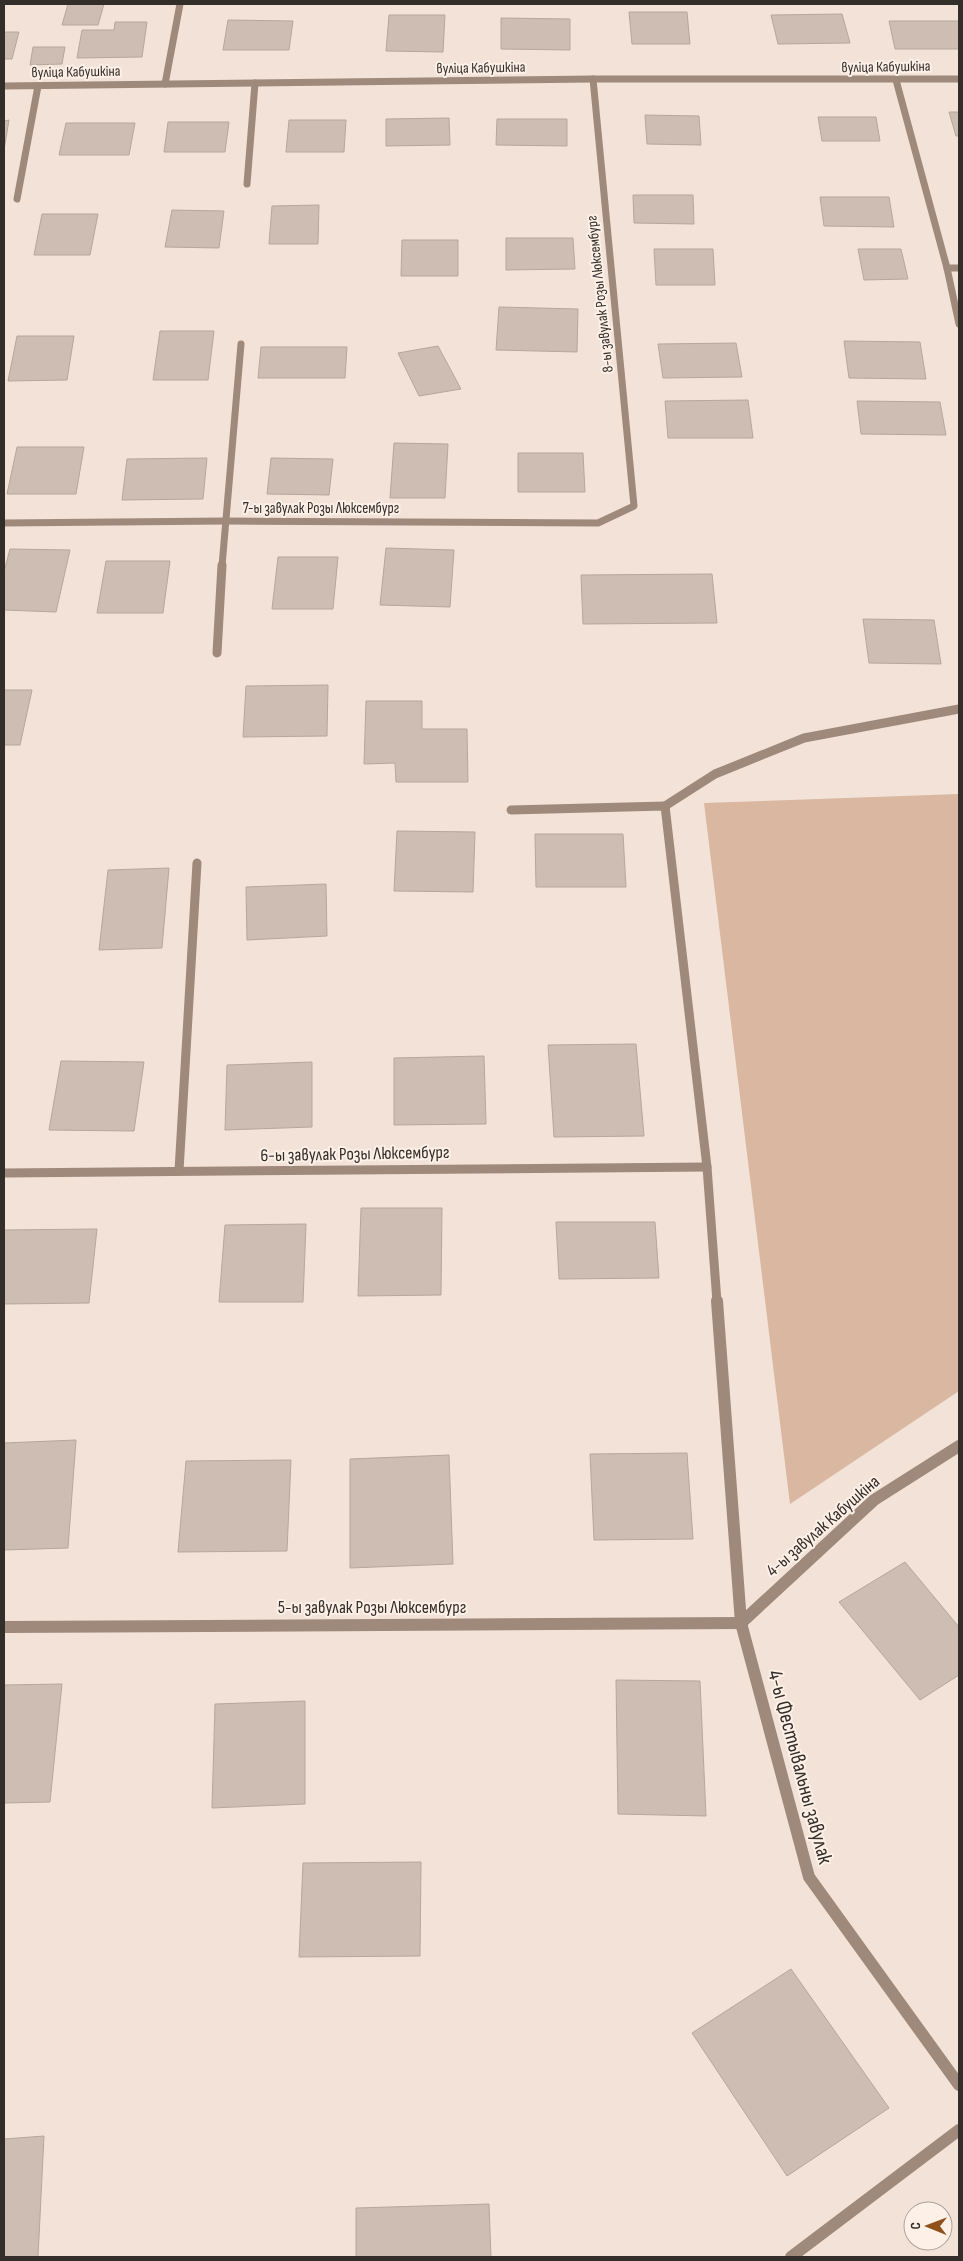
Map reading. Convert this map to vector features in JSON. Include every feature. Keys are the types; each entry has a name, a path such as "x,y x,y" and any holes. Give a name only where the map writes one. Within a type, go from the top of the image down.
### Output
{"street":[{"path":"165,84 180,4"},
{"name":"вуліца Кабушкіна","path":"4,86 592,79 959,79"},
{"name":"8-ы завулак Розы Люксембург","path":"592,79 634,506"},
{"path":"896,80 947,268 959,324"},
{"path":"247,184 255,83"},
{"path":"17,199 38,86"},
{"path":"947,268 959,268"},
{"path":"217,653 225,521 241,344"},
{"name":"7-ы завулак Розы Люксембург","path":"4,523 225,521 598,522 634,506"},
{"path":"511,810 665,806 715,774 804,738 959,709"},
{"name":"4-ы Фестывальны завулак","path":"665,806 707,1167 740,1622 809,1877 959,2086"},
{"path":"179,1171 197,863"},
{"name":"6-ы завулак Розы Люксембург","path":"4,1172 707,1167"},
{"name":"4-ы завулак Кабушкіна","path":"740,1622 874,1500 959,1446"},
{"name":"5-ы завулак Розы Люксембург","path":"4,1627 740,1622"},
{"path":"791,2257 959,2130"}],"shaded area":[{"path":"959,794 959,1391 790,1504 704,803"}],"building":[{"path":"68,4 104,4 98,25 62,25"},
{"path":"629,12 687,12 690,44 632,44"},
{"path":"842,14 850,43 778,44 771,15"},
{"path":"389,15 445,15 443,52 386,51"},
{"path":"501,18 570,19 570,50 501,49"},
{"path":"228,20 293,21 289,50 223,50"},
{"path":"889,21 959,21 959,49 895,49"},
{"path":"115,22 147,22 142,57 77,58 82,30 114,30"},
{"path":"4,32 19,32 12,59 4,59"},
{"path":"33,47 65,47 62,64 30,65"},
{"path":"949,112 959,112 959,136 956,136"},
{"path":"645,115 699,116 701,145 647,144"},
{"path":"818,117 876,117 880,141 822,141"},
{"path":"449,118 450,145 386,146 386,119"},
{"path":"497,119 567,119 567,146 496,145"},
{"path":"9,120 4,150 4,121"},
{"path":"289,120 346,120 344,152 286,152"},
{"path":"168,122 229,122 225,152 164,152"},
{"path":"66,123 135,123 129,155 59,155"},
{"path":"633,195 693,195 694,224 634,223"},
{"path":"820,197 889,197 894,227 824,226"},
{"path":"319,205 318,244 269,244 272,206"},
{"path":"172,210 224,211 219,248 165,247"},
{"path":"42,214 98,214 90,255 34,255"},
{"path":"506,238 573,238 575,269 506,270"},
{"path":"402,240 458,240 458,276 401,276"},
{"path":"654,249 713,249 715,285 656,285"},
{"path":"858,249 901,249 908,279 864,280"},
{"path":"499,307 578,309 577,352 496,350"},
{"path":"160,331 214,331 208,380 153,380"},
{"path":"17,336 74,336 67,380 8,381"},
{"path":"844,341 920,342 926,379 849,378"},
{"path":"736,343 742,377 663,378 658,344"},
{"path":"438,346 461,389 419,396 398,353"},
{"path":"261,347 347,347 345,378 258,378"},
{"path":"748,400 753,438 668,438 665,401"},
{"path":"857,401 940,402 946,435 861,434"},
{"path":"394,443 448,444 445,498 390,498"},
{"path":"17,447 84,447 76,494 7,494"},
{"path":"518,453 583,453 585,492 518,492"},
{"path":"207,458 203,499 122,500 127,459"},
{"path":"271,458 333,459 329,495 267,494"},
{"path":"386,548 454,550 450,607 380,605"},
{"path":"10,549 70,550 56,612 4,610 4,572"},
{"path":"278,557 338,557 333,609 272,609"},
{"path":"106,561 170,561 163,613 97,613"},
{"path":"712,574 717,623 583,624 581,575"},
{"path":"863,619 934,620 941,664 869,663"},
{"path":"328,685 327,736 243,737 246,686"},
{"path":"4,690 32,690 20,745 4,745"},
{"path":"366,701 422,701 422,729 467,729 468,782 396,782 395,763 364,764"},
{"path":"397,831 475,832 473,892 394,891"},
{"path":"535,834 623,834 626,887 536,887"},
{"path":"169,868 162,948 99,950 108,870"},
{"path":"326,884 327,936 247,940 246,887"},
{"path":"636,1044 644,1136 554,1137 548,1045"},
{"path":"484,1056 486,1124 394,1125 394,1058"},
{"path":"61,1061 144,1062 134,1131 49,1130"},
{"path":"312,1062 312,1127 225,1130 227,1065"},
{"path":"361,1208 442,1208 441,1295 358,1296"},
{"path":"556,1222 655,1222 659,1278 559,1279"},
{"path":"306,1224 303,1302 219,1302 225,1225"},
{"path":"97,1229 89,1303 4,1304 4,1230"},
{"path":"76,1440 68,1548 4,1550 4,1443"},
{"path":"687,1453 693,1539 594,1540 590,1454"},
{"path":"449,1455 453,1564 350,1568 350,1459"},
{"path":"291,1460 287,1551 178,1552 186,1461"},
{"path":"905,1562 959,1627 959,1675 920,1700 839,1602"},
{"path":"616,1680 700,1681 706,1816 618,1814"},
{"path":"62,1684 50,1802 4,1803 4,1685"},
{"path":"305,1701 305,1804 212,1808 215,1704"},
{"path":"421,1862 420,1956 299,1957 303,1863"},
{"path":"791,1969 889,2108 787,2176 692,2033"},
{"path":"44,2136 38,2257 4,2257 4,2139"},
{"path":"489,2204 491,2257 356,2257 356,2208"}]}
